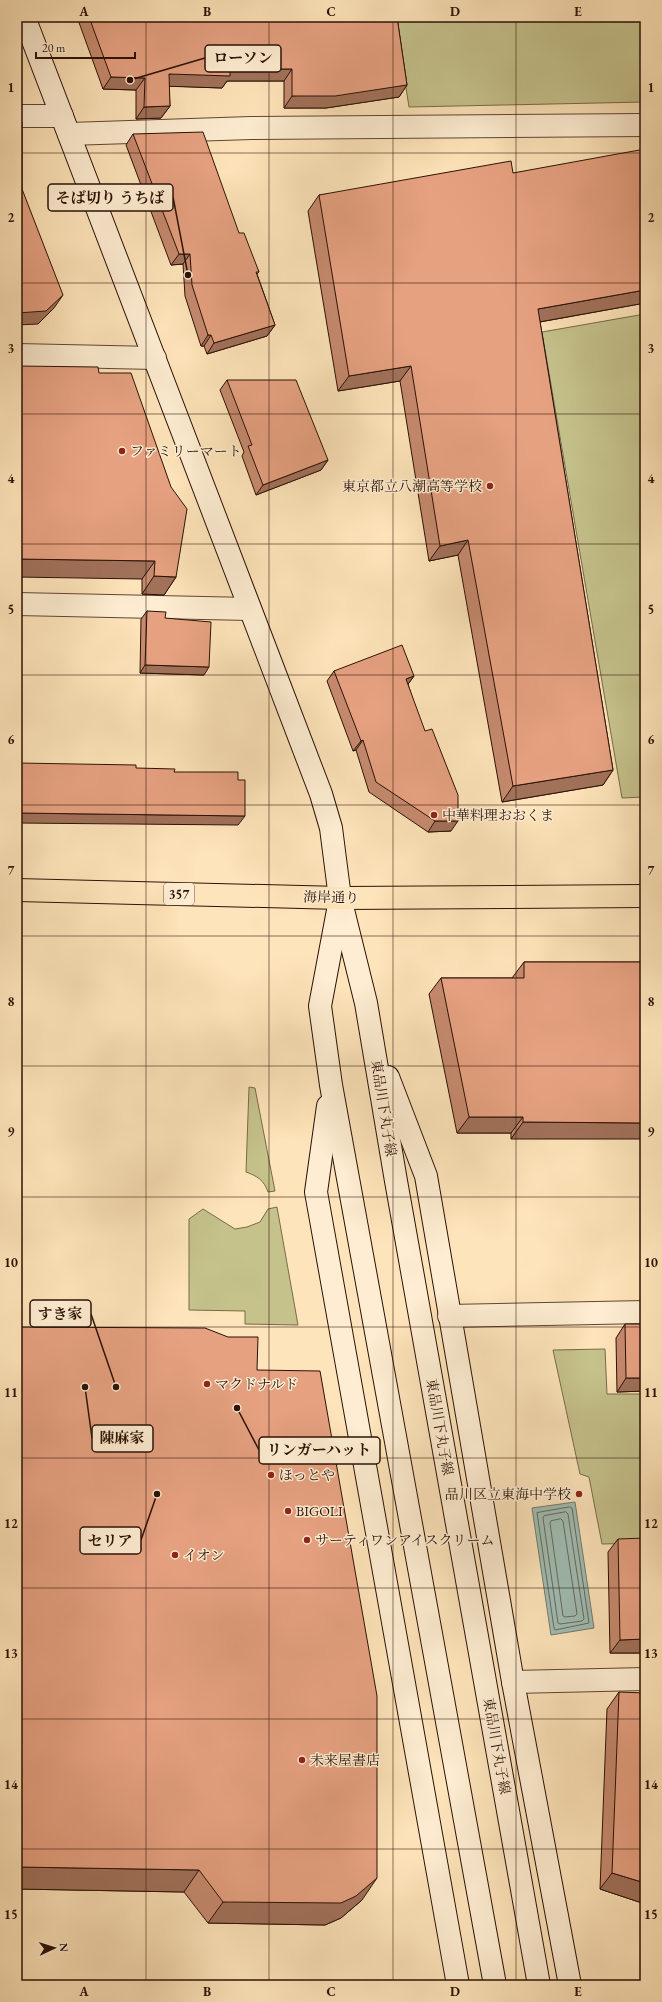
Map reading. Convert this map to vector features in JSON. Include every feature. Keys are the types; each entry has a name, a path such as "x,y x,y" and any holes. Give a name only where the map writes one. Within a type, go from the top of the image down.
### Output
{"highway":[{"name":"海岸通り","path":"17,890 340,898 645,896"}],"main road":[{"path":"24,17 322,794 330,828 340,898 366,1003 371,1033 426,1176 513,1682 570,1985"},
{"path":"17,116 65,125 251,128 645,125"},
{"path":"17,355 155,358"},
{"path":"17,604 250,609"},
{"path":"340,898 320,1006 331,1085 495,1985"},
{"name":"東品川下丸子線","path":"371,1033 539,1985"},
{"path":"331,1085 316,1192 458,1985"},
{"path":"449,1316 645,1312"},
{"path":"513,1682 645,1679"}],"shaded area":[{"path":"395,17 645,17 645,102 409,107"},
{"path":"645,314 645,797 622,798 542,332"},
{"path":"249,1087 255,1088 275,1191 268,1192 260,1179 246,1172"},
{"path":"277,1207 298,1325 245,1324 245,1311 189,1310 189,1219 203,1209 235,1229 247,1227 260,1222 268,1209"},
{"path":"605,1349 607,1394 645,1394 645,1543 602,1544 589,1477 580,1474 553,1350"}],"water":[{"path":"575,1502 594,1628 551,1635 532,1508"}],"building":[{"path":"89,17 397,17 407,85 335,96 292,96 292,69 230,69 230,76 169,74 170,106 144,107 145,78 111,77"},
{"path":"17,122 22,122 22,189 63,295 46,311 17,313"},
{"path":"203,132 239,233 244,233 259,272 256,272 275,325 214,343 211,335 208,335 192,285 190,254 179,254 133,134"},
{"path":"645,149 645,290 538,309 613,770 513,786 468,540 440,546 411,366 349,376 319,195 511,161 513,173"},
{"path":"17,366 98,367 99,373 131,373 171,487 187,509 176,577 154,576 155,561 17,559"},
{"path":"227,380 296,380 328,460 263,485 248,446 252,445"},
{"path":"147,611 166,612 165,618 211,622 209,667 145,665"},
{"path":"402,645 414,676 406,679 425,731 432,729 458,795 458,821 435,821 376,782 363,740 361,741 334,671"},
{"path":"17,763 136,765 136,768 175,769 174,772 238,772 238,780 245,780 245,816 17,813"},
{"path":"524,962 645,962 645,1123 523,1122 523,1117 469,1117 441,978 524,978"},
{"path":"625,1324 645,1324 645,1378 626,1378"},
{"name":"イオン","path":"17,1327 205,1328 228,1337 258,1337 257,1370 320,1371 377,1696 377,1878 356,1896 341,1903 223,1902 199,1870 17,1867"},
{"path":"645,1538 645,1639 620,1640 618,1539"},
{"path":"619,1692 645,1693 645,1883 612,1873"}],"place":[{"name":"ローソン","path":"130,80"},
{"name":"そば切り うちば","path":"188,275"},
{"name":"ファミリーマート","path":"122,451"},
{"name":"東京都立八潮高等学校","path":"490,486"},
{"name":"中華料理おおくま","path":"434,815"},
{"name":"マクドナルド","path":"207,1384"},
{"name":"陳麻家","path":"85,1387"},
{"name":"すき家","path":"116,1387"},
{"name":"リンガーハット","path":"237,1408"},
{"name":"ほっとや","path":"271,1475"},
{"name":"セリア","path":"157,1494"},
{"name":"品川区立東海中学校","path":"579,1494"},
{"name":"BIGOLI","path":"288,1511"},
{"name":"サーティワンアイスクリーム","path":"307,1540"},
{"name":"イオン","path":"175,1555"},
{"name":"未来屋書店","path":"302,1760"}]}
